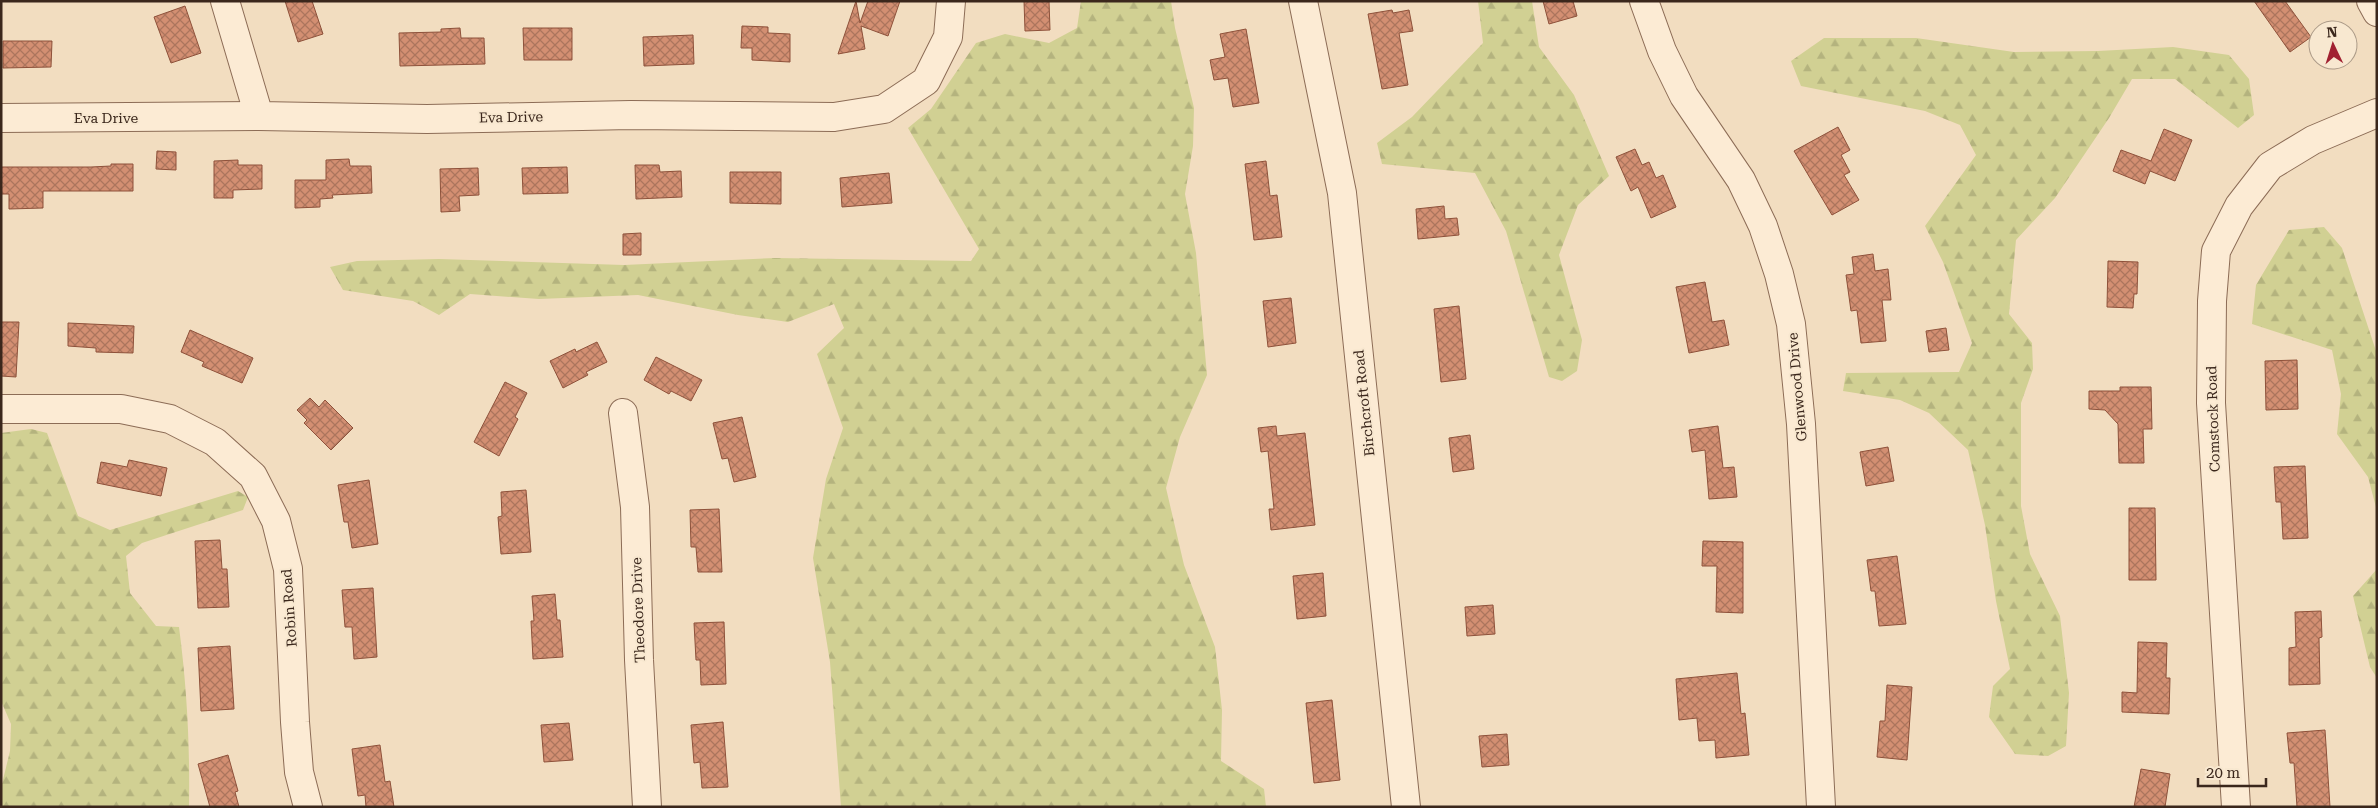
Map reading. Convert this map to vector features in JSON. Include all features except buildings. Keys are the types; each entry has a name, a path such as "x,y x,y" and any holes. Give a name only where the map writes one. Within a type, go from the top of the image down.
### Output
{"street":[{"path":"225,1 260,116"},
{"name":"Eva Drive","path":"1,118 260,116 428,118 631,115 834,117 884,109 926,81 948,36 951,1"},
{"name":"Birchcroft Road","path":"1304,1 1342,193 1406,807"},
{"name":"Glenwood Drive","path":"1644,1 1662,51 1684,96 1741,180 1763,226 1779,274 1791,324 1801,424 1821,807"},
{"path":"2371,1 2377,12"},
{"name":"Comstock Road","path":"2236,807 2210,403 2212,301 2216,251 2239,206 2270,166 2313,140 2377,113"},
{"name":"Robin Road","path":"1,409 121,409 170,419 215,442 253,476 276,521 288,570 299,772 308,807"},
{"name":"Theodore Drive","path":"623,413 635,507 639,660 647,807"}],"green space":[{"path":"1081,1 1171,1 1175,28 1194,108 1193,146 1185,194 1196,253 1207,375 1180,437 1166,488 1184,565 1215,647 1222,710 1221,761 1264,789 1266,807 841,807 830,662 813,558 826,479 843,428 817,354 844,328 834,304 788,322 738,315 638,295 539,299 470,294 439,315 413,301 343,290 330,267 357,261 439,259 624,265 775,258 971,261 979,249 908,128 931,109 976,43 1005,34 1049,43 1077,28"},
{"path":"1478,1 1532,1 1539,47 1574,95 1609,176 1578,205 1559,255 1582,340 1577,371 1562,381 1549,377 1506,231 1475,173 1382,164 1377,143 1412,117 1483,43"},
{"path":"1824,38 1916,38 2014,52 2098,51 2173,47 2229,55 2249,79 2254,115 2238,128 2175,79 2132,79 2109,118 2055,198 2016,240 2009,314 2032,343 2033,369 2021,403 2021,506 2030,554 2060,616 2069,693 2066,746 2048,756 2015,754 1989,717 1993,686 2010,669 1996,601 1985,525 1968,450 1929,413 1900,400 1843,391 1846,373 1959,372 1972,343 1943,262 1925,226 1976,155 1960,125 1925,111 1801,86 1791,61"},
{"path":"2324,227 2342,248 2377,354 2377,511 2368,477 2337,434 2341,394 2332,350 2252,324 2256,285 2289,230"},
{"path":"31,429 47,433 78,516 110,530 238,491 248,497 243,510 142,543 126,556 130,593 156,626 179,627 187,717 189,807 1,807 1,788 10,751 11,724 1,701 1,433"},
{"path":"2377,569 2377,678 2370,667 2353,596"}]}
